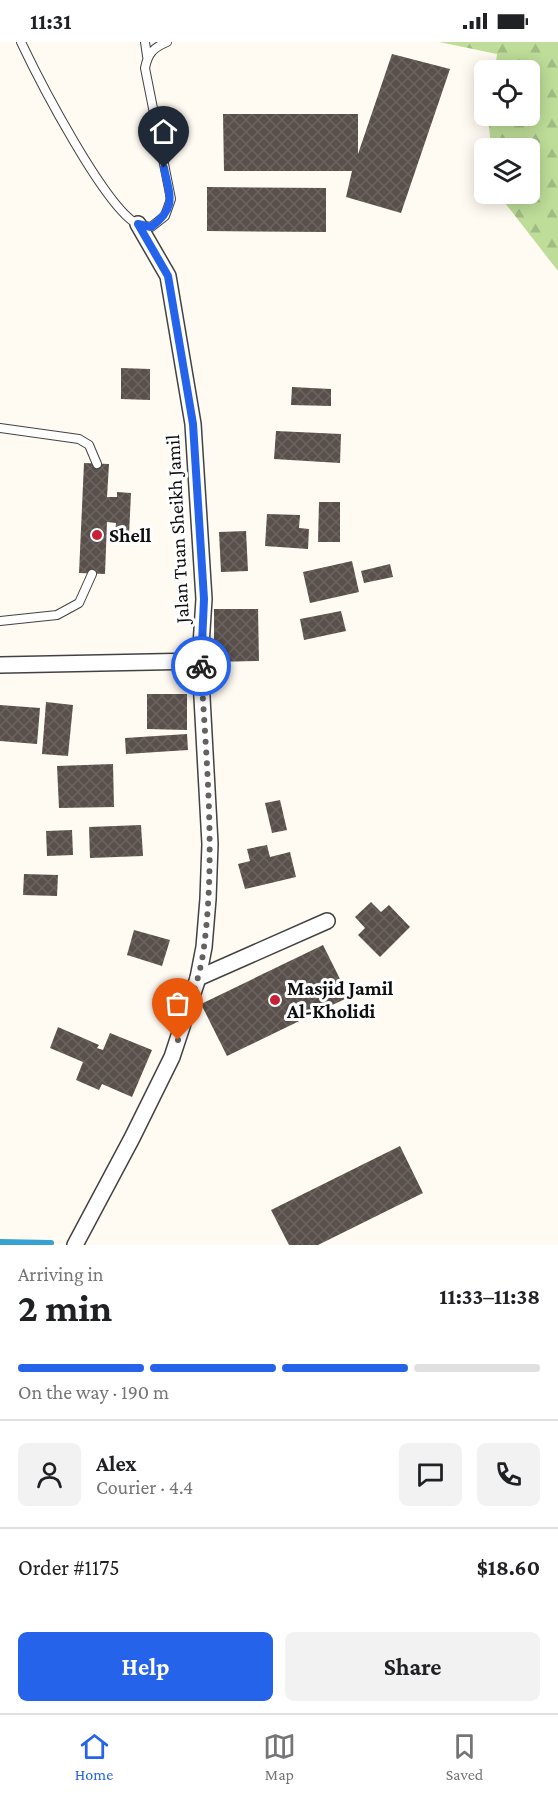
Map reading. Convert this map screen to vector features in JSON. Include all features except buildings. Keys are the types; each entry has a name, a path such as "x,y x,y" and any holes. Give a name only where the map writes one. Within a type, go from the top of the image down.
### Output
{"street":[{"name":"Jalan Tuan Sheikh Jamil","path":"75,1245 172,1057 198,978 204,947 210,844 200,661 204,599 193,424 168,276 138,224"},
{"path":"0,665 200,661"},
{"path":"198,978 327,921"}],"lane":[{"path":"21,42 40,82 86,159 117,205 138,224 151,227 165,216 171,199 147,85 145,42"},
{"path":"147,56 155,48 167,42"},
{"path":"0,428 79,439 89,446 97,464"},
{"path":"0,621 57,615 80,603 92,574"}],"green space":[{"path":"439,42 558,42 558,271 506,204 540,204 540,138 490,138 489,126 540,126 540,60 496,60 497,54"}],"waterway":[{"path":"0,1242 51,1243"}],"way so far":[{"path":"178,1040 198,978 204,947 208,899 209,807 201,666"}],"place":[{"name":"Shell","path":"97,535"},
{"name":"Masjid Jamil Al-Kholidi","path":"275,1000"}],"route":[{"path":"164,168 171,199 168,210 165,216 151,227 138,224 168,276 193,424 204,599 201,666"}]}
